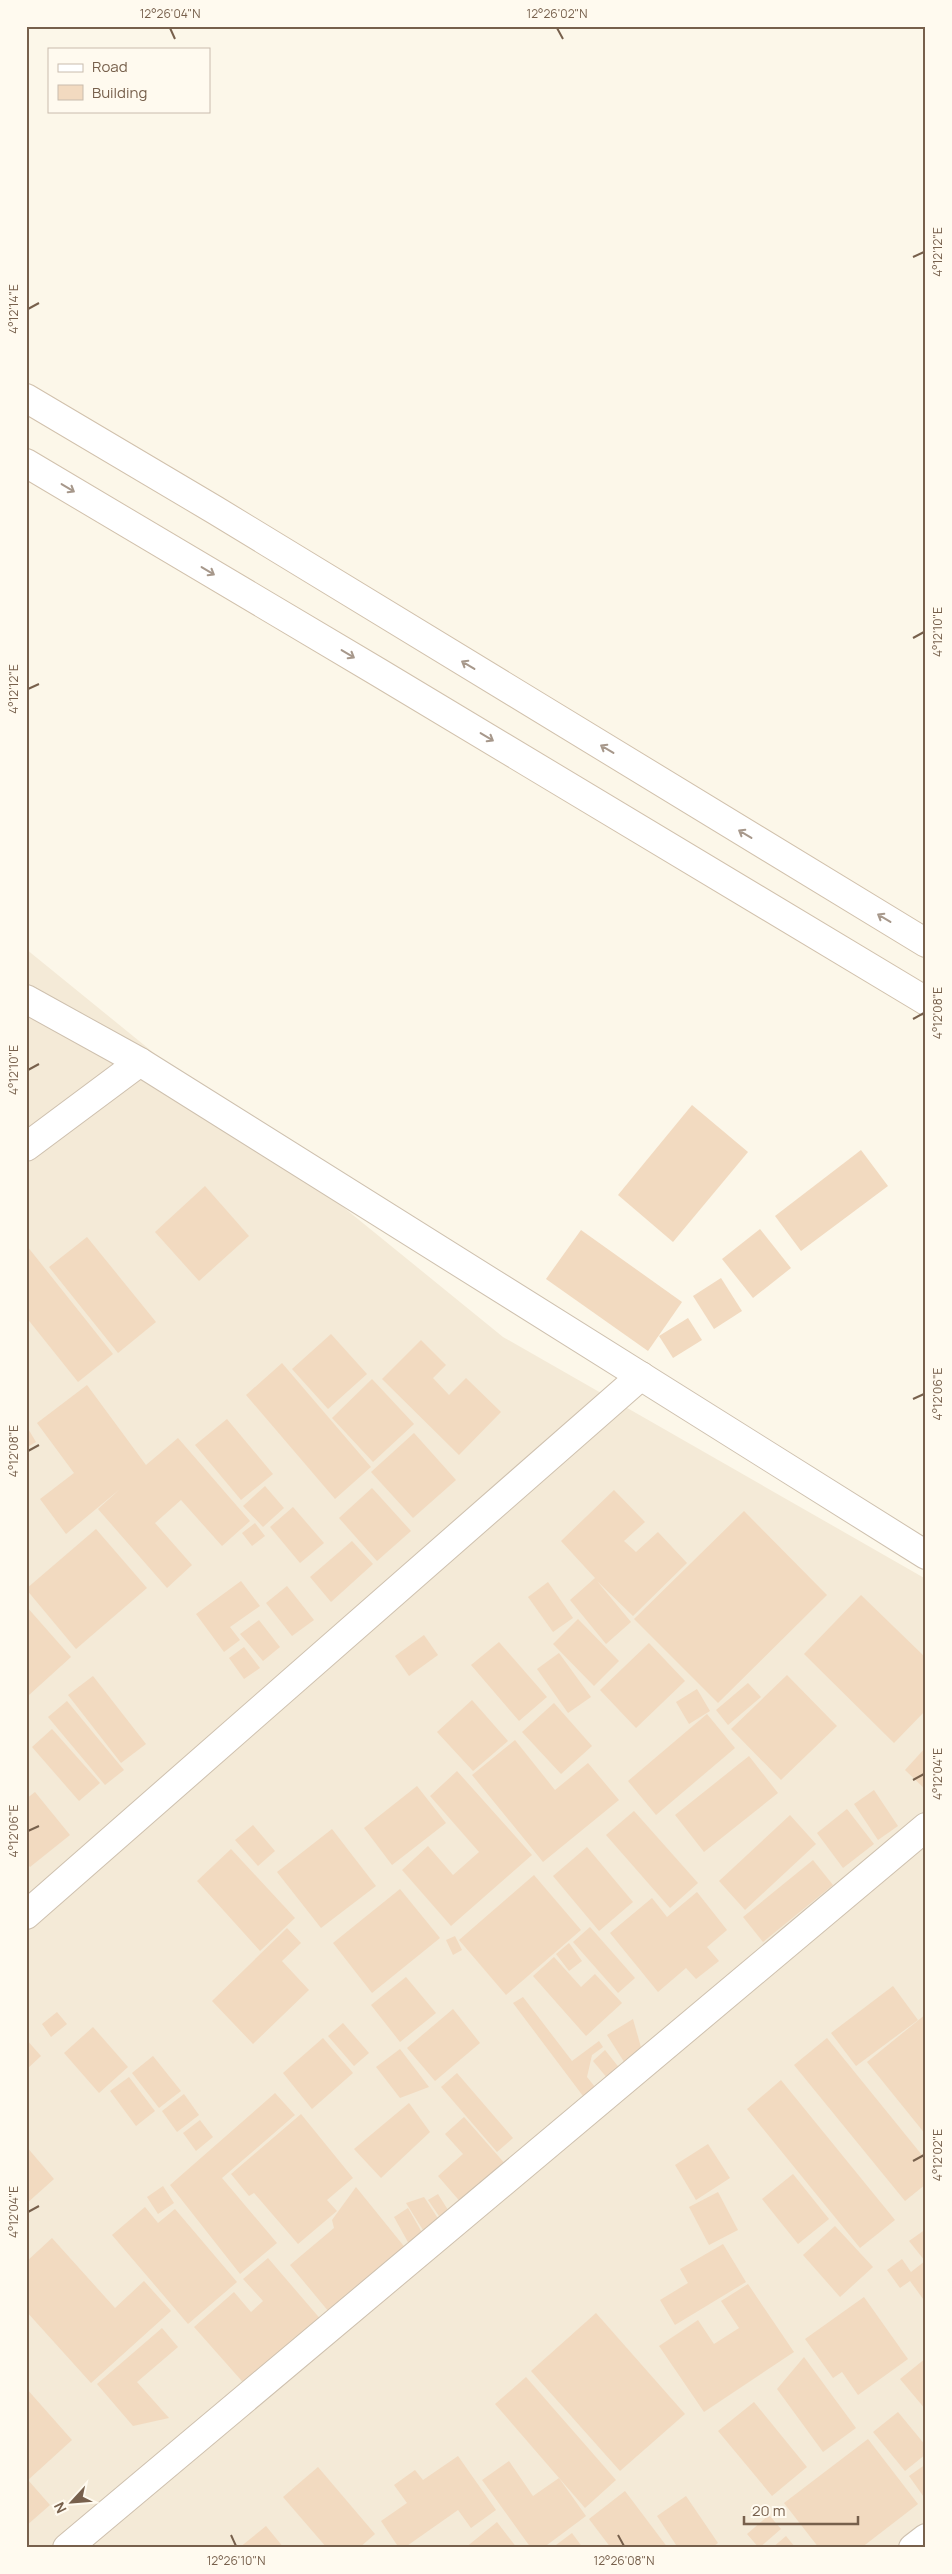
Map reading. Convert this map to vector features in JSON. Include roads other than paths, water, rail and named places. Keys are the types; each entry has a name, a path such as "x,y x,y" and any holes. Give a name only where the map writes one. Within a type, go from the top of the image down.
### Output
{"street":[{"path":"26,398 215,510 926,943"},
{"path":"26,464 370,667 926,1001"},
{"path":"26,999 140,1062 926,1555"},
{"path":"26,1147 140,1062"},
{"path":"26,1915 641,1376"},
{"path":"67,2548 926,1827"},
{"path":"913,2548 926,2538"}]}
